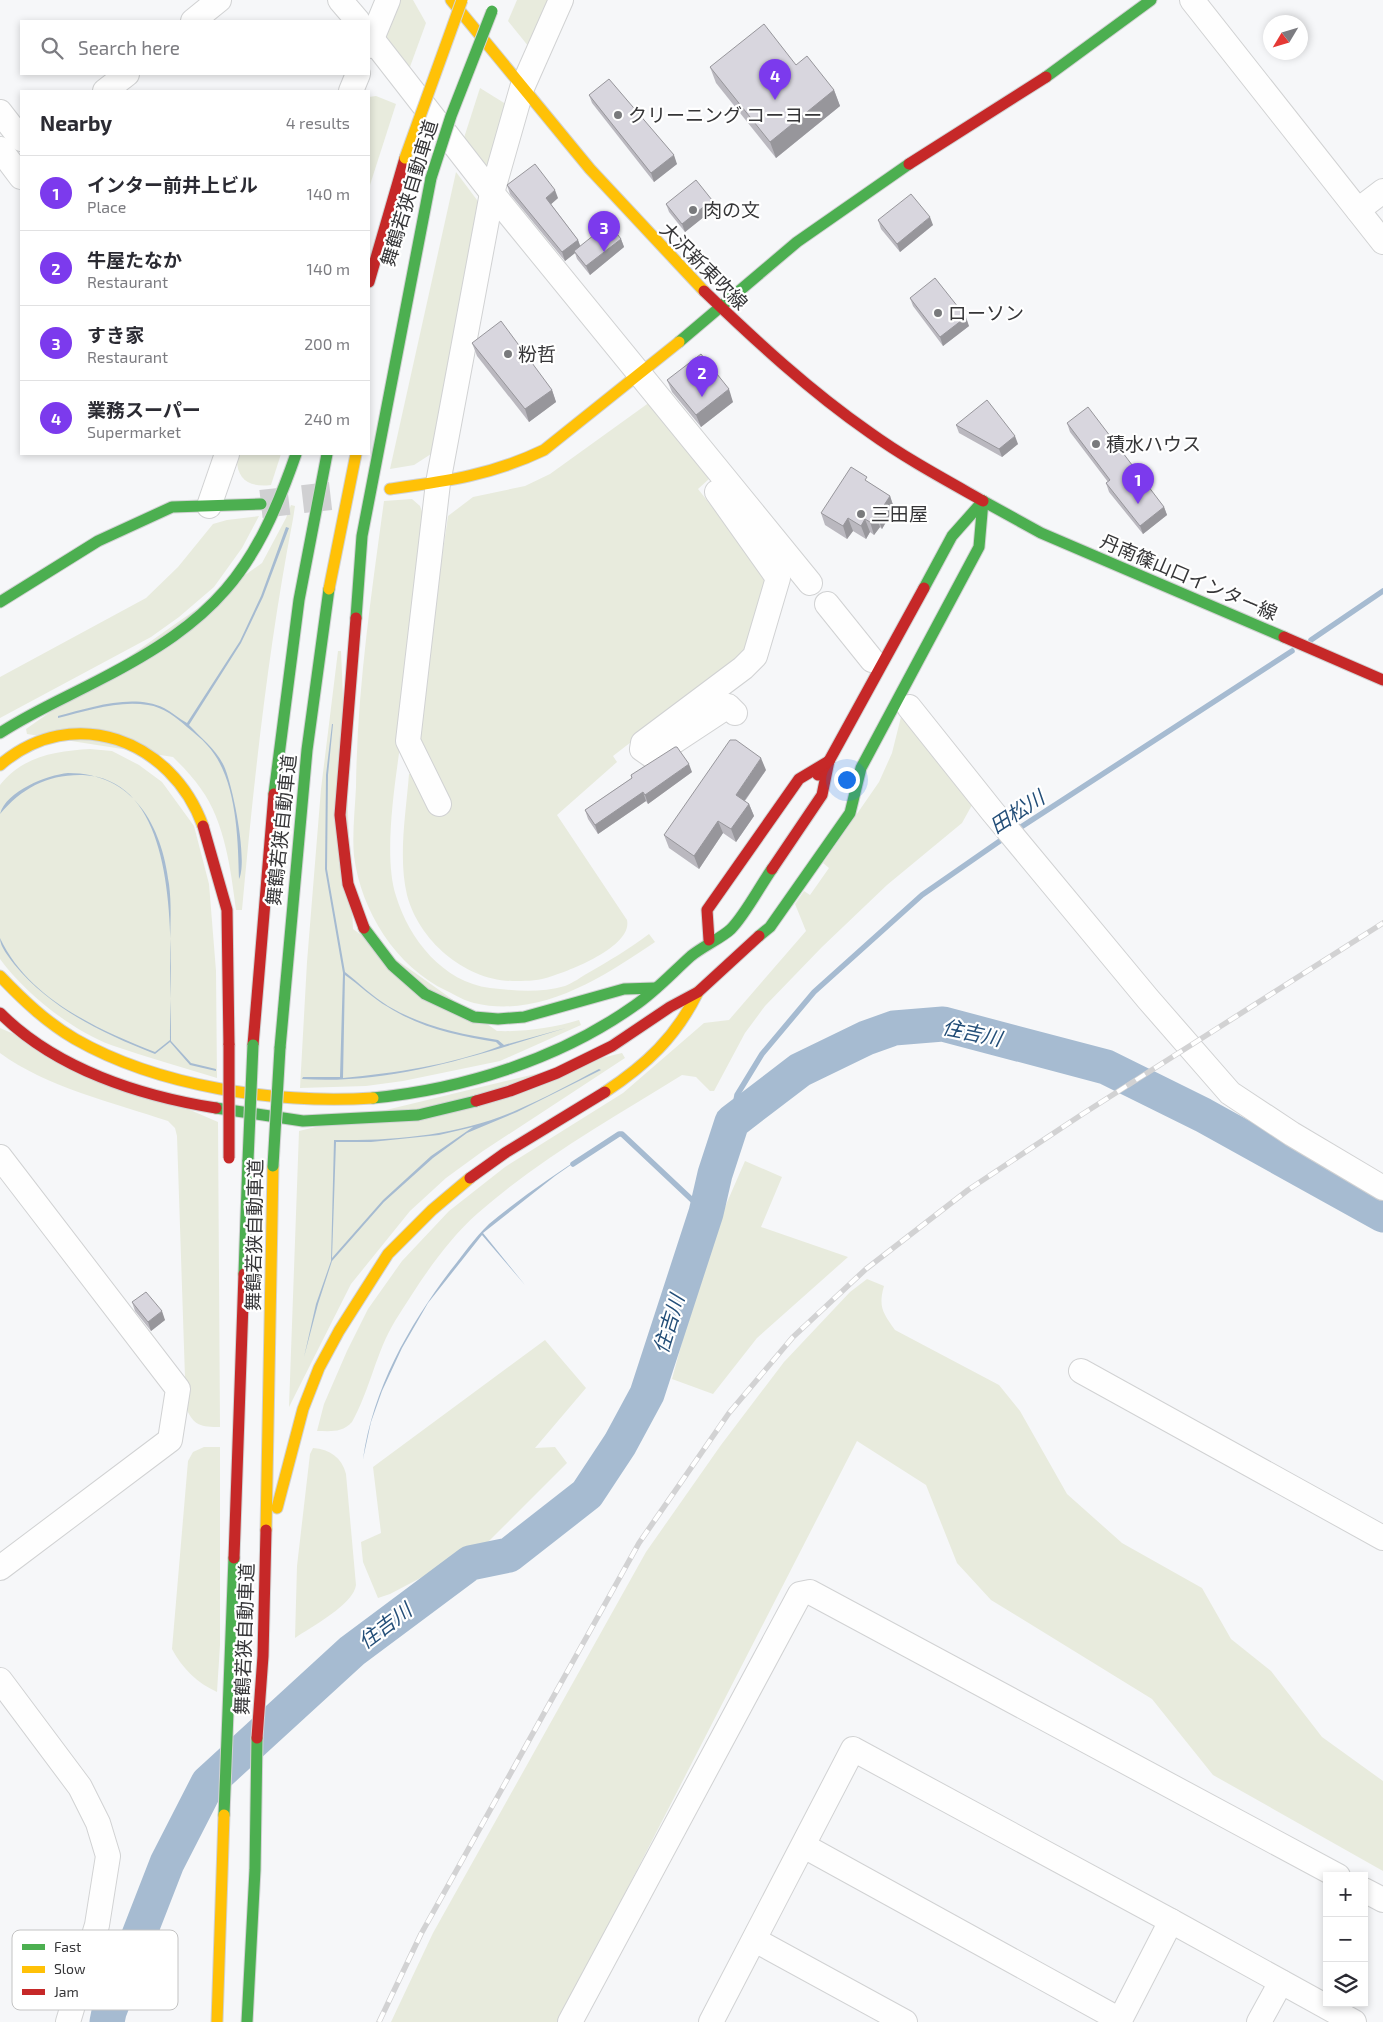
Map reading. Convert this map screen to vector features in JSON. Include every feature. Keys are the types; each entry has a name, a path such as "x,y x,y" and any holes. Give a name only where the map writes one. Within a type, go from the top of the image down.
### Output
{"main road":[{"name":"大沢新東吹線","path":"452,0 522,88 626,212 718,308 786,367 852,420 916,463 983,501"},
{"name":"舞鶴若狭自動車道","path":"370,278 393,194 462,0"},
{"path":"390,489 438,483 497,470 521,462 544,450 639,375 798,242 901,169 1033,87 1151,0"},
{"name":"舞鶴若狭自動車道","path":"394,305 451,116 494,5"},
{"path":"431,178 362,536 340,815 348,884 365,932 392,965 425,994 474,1016 498,1019 524,1017 624,989 656,988"},
{"path":"370,250 393,194"},
{"path":"0,733 150,651 175,635 222,595 248,559 268,525 296,455"},
{"name":"舞鶴若狭自動車道","path":"217,2022 253,1045 268,844 291,648 308,548 327,455"},
{"name":"舞鶴若狭自動車道","path":"247,2022 255,1870 257,1731 263,1656 273,1166 280,1048 295,851 319,650 334,556 356,455"},
{"path":"809,787 828,761 952,536 983,501"},
{"path":"846,786 861,768 979,547 983,501"},
{"name":"丹南篠山口インター線","path":"983,501 1041,532 1383,680"},
{"path":"0,602 98,541 172,507 261,504"},
{"path":"0,765 30,744 67,736 103,736 140,747 170,770 184,787 197,808 208,835 228,916 229,1163"},
{"path":"709,940 707,910 799,779 828,761"},
{"path":"0,976 14,994 54,1026 94,1050 156,1073 208,1087 311,1098 372,1098 436,1087 517,1065 572,1042 645,999 709,940 731,929 822,795 828,761"},
{"path":"0,1013 18,1031 60,1058 132,1089 178,1102 303,1120 366,1119 418,1115 461,1105 541,1079 612,1046 670,1007 698,992 738,952 770,927 850,813 861,768"},
{"path":"709,940 718,920"},
{"path":"738,952 751,928"},
{"path":"264,1558 294,1438 315,1377 367,1283 392,1248 427,1215 482,1170 609,1089 642,1064 680,1027 691,1011 698,992"},
{"path":"232,1286 236,1512"}],"street":[{"path":"193,20 219,0"},
{"path":"340,0 355,20"},
{"path":"370,30 388,0"},
{"path":"439,804 408,741 438,483 492,193 522,88 561,0"},
{"path":"1192,0 1383,242"},
{"path":"370,39 639,375 810,583"},
{"path":"106,90 126,75"},
{"path":"350,90 358,75"},
{"path":"0,112 20,138"},
{"path":"0,149 20,176"},
{"path":"1358,210 1383,191"},
{"path":"209,506 227,455"},
{"path":"723,477 716,492 778,578 755,656 743,668 642,743 642,749 652,756 728,706 735,713"},
{"path":"827,604 872,660"},
{"path":"909,707 992,811 1148,999 1230,1093 1292,1134 1383,1188"},
{"path":"0,1157 178,1389 170,1440 0,1568"},
{"path":"1082,1371 1383,1538"},
{"path":"570,2022 800,1594 810,1592 1331,1872"},
{"path":"0,1680 80,1787 98,1823 108,1856 95,1930"},
{"path":"711,2022 853,1749 1354,2022"},
{"path":"804,1846 1120,2021 1171,1921"},
{"path":"1368,1892 1383,1900"},
{"path":"755,1940 905,2022"},
{"path":"1259,2022 1281,1982"}],"shaded area":[{"path":"398,0 413,0 426,23 407,75 380,42"},
{"path":"517,0 549,0 529,47 508,21"},
{"path":"480,88 509,106 486,174 462,144"},
{"path":"376,96 396,104 370,185 370,97"},
{"path":"456,172 483,208 431,454 414,465 390,469"},
{"path":"650,402 709,479 698,489 768,577 750,650 613,756 617,762 557,815 627,920 626,930 620,940 597,957 546,978 521,981 494,979 477,974 461,965 446,955 433,942 413,912 404,880 403,835 409,774 414,774 416,738 448,516 473,497 525,486 550,474"},
{"path":"237,455 281,455 271,485 256,485 245,480 238,469"},
{"path":"412,499 420,506 425,520 414,640 393,805 390,855 396,896 410,928 430,956 457,977 473,984 490,988 518,991 547,990 565,986 649,934 655,942 592,981 570,992 547,1000 523,1005 499,1006 474,1003 460,998 429,981 412,968 384,935 364,897 358,877 353,839 359,716 374,572 384,501"},
{"path":"291,505 295,506 276,617 263,714 242,910 236,910 226,847 216,816 198,785 173,757 27,734 26,729 262,563"},
{"path":"259,516 242,548 214,587 179,617 151,637 0,718 0,677 146,598 178,567 213,524 227,520"},
{"path":"338,651 341,651 353,929 497,1031 538,1029 579,1020 581,1025 500,1061 403,1081 366,1086 300,1088 307,962 321,789"},
{"path":"901,717 972,805 962,823 887,885 822,947 765,1006 745,1033 714,1091 710,1091 696,1077 682,1075 551,1157 501,1193 478,1213 443,1250 395,1321 388,1333 364,1397 352,1422 340,1430 317,1431 324,1404 368,1309 402,1261 449,1211 505,1167 623,1093 704,1023 729,1020 806,931 795,904 804,891 810,895 829,868 823,863 879,782 892,753"},
{"path":"90,749 112,751 139,765 162,782 194,826 209,884 216,971 217,1078 111,1045 80,1030 50,1009 22,985 0,959 0,785 19,767 30,761 65,751"},
{"path":"0,1028 218,1122 220,1427 203,1426 195,1422 186,1408 177,1136 175,1128 168,1121 59,1085 18,1065 0,1053"},
{"path":"622,1053 625,1058 483,1151 446,1178 410,1211 351,1284 289,1407 299,1131"},
{"path":"745,1161 782,1177 761,1227 848,1257 757,1338 713,1394 672,1379 708,1246"},
{"path":"867,1279 884,1286 881,1299 883,1310 895,1330 999,1385 1020,1411 1067,1494 1122,1543 1202,1588 1231,1639 1271,1671 1322,1737 1383,1781 1383,1871 1213,1775 1152,1699 991,1600 957,1563 926,1485 857,1441 559,2022 391,2022 433,1933 646,1552 721,1445 784,1362 850,1292"},
{"path":"545,1340 586,1388 535,1448 555,1447 567,1463 487,1543 390,1594 378,1598 363,1562 361,1542 381,1533 373,1467"},
{"path":"204,1447 220,1447 220,1645 217,1692 191,1674 172,1649 188,1461 193,1452"},
{"path":"313,1448 325,1450 334,1455 342,1463 346,1474 356,1585 348,1600 340,1607 295,1638 297,1566 310,1454"}],"water":[{"path":"286,527 289,528 263,597 241,643 189,725 217,754 228,776 241,841 242,857 239,879 238,845 230,791 225,774 217,758 200,738 169,713 148,705 114,705 58,718 58,716 111,703 138,702 164,708 187,723 240,641 261,596"},
{"path":"333,724 328,775 327,869 345,972 376,998 414,1019 469,1035 498,1040 504,1045 566,1028 501,1048 436,1066 370,1077 336,1080 302,1079 303,1077 340,1077 343,973 325,869 326,775","holes":["345,975 371,996 413,1020 454,1034 496,1042 500,1046 443,1063 383,1074 343,1078"]},
{"path":"68,773 91,775 113,784 83,775 58,777 37,784 27,790 0,814 10,798 19,791 49,777"},
{"path":"121,789 140,806 151,823 159,842 169,884 171,910 170,938 166,883 157,843 141,809"},
{"path":"0,938 12,959 28,978 66,1009 87,1022 155,1052 170,1040 170,997 171,1041 191,1063 216,1069 216,1071 190,1065 170,1042 155,1054 78,1018 44,994 29,980 7,955 1,945"},
{"path":"170,938 171,970 170,997 170,964"},
{"path":"599,1069 601,1070 517,1112 467,1133 433,1158 384,1202 332,1261 304,1357 316,1304 331,1261 334,1140 404,1138 450,1131 473,1125 517,1110","holes":["473,1127 431,1156 383,1200 332,1258 336,1142 371,1142 439,1135"]},
{"path":"588,1153 555,1176 483,1233 525,1285 482,1235 428,1303 402,1348 382,1391 371,1421 375,1408 394,1360 420,1314 450,1271 474,1241 489,1224 513,1205"}],"building":[{"path":"764,24 796,65 807,56 834,90 770,142 710,67"},
{"path":"609,79 674,155 651,173 589,95"},
{"path":"535,164 555,190 546,198 578,240 562,252 507,185"},
{"path":"696,180 712,200 682,224 666,204"},
{"path":"911,194 930,217 897,244 878,220"},
{"path":"609,223 621,239 586,266 574,251"},
{"path":"935,278 966,317 940,337 910,298"},
{"path":"501,321 552,390 525,409 472,343"},
{"path":"701,354 729,389 696,415 667,380"},
{"path":"987,400 1015,436 999,449 956,425"},
{"path":"1088,407 1164,507 1140,526 1106,483 1110,480 1067,423"},
{"path":"851,467 867,477 865,480 890,496 877,516 870,522 865,519 861,526 848,518 843,526 821,513"},
{"path":"730,740 736,740 761,758 736,795 749,804 731,829 718,821 694,856 664,835"},
{"path":"677,747 689,764 645,795 643,792 595,825 585,810 632,778 631,775"},
{"path":"146,1292 162,1311 148,1322 132,1302"}],"waterway":[{"name":"田松川","path":"1311,640 1383,591"},
{"name":"田松川","path":"1015,831 1292,651"},
{"name":"田松川","path":"732,1122 737,1095 762,1054 814,992 922,895 1007,836"},
{"name":"住吉川","path":"141,1930 167,1863 208,1783 352,1651 470,1563 509,1555 587,1494 620,1444 647,1394 706,1213 715,1174 732,1122 800,1070 866,1038 894,1028 943,1024 1106,1067 1203,1115 1383,1215"},
{"path":"573,1164 619,1134 622,1134 706,1213"},
{"name":"住吉川","path":"107,2022 110,2010"}],"tunnel":[{"path":"261,504 339,495"}],"railway":[{"path":"379,2022 421,1934 639,1543 729,1413 793,1337 866,1269 968,1190 1081,1115 1383,923"}],"traffic: fast":[{"path":"1046,77 1151,0"},
{"path":"431,178 451,116 492,11"},
{"path":"679,342 797,242 909,164"},
{"path":"356,618 362,536 431,178"},
{"path":"0,733 37,711 140,657 174,636 202,614 225,590 246,563 264,532 296,455"},
{"path":"274,794 299,600 327,455"},
{"path":"983,501 1041,533 1284,637"},
{"path":"924,588 952,536 983,501"},
{"path":"759,936 770,927 850,813 861,768 979,547 983,501"},
{"path":"0,602 98,541 172,507 261,504"},
{"path":"280,1048 307,750 329,589"},
{"path":"373,1098 407,1094 476,1079 542,1056 605,1025 642,1001 691,956 731,929 772,869"},
{"path":"364,928 392,965 425,994 474,1017 498,1019 524,1017 624,989 656,988"},
{"path":"248,1160 253,1045"},
{"path":"273,1166 280,1048"},
{"path":"216,1108 303,1121 418,1115 476,1101"},
{"path":"244,1274 248,1160"},
{"path":"224,1815 234,1558"},
{"path":"247,2022 255,1870 257,1738"}],"traffic: slow":[{"path":"451,0 590,169 704,291"},
{"path":"405,158 462,0"},
{"path":"390,489 469,476 506,466 544,450 679,342"},
{"path":"329,589 356,455"},
{"path":"0,765 28,746 58,736 88,734 117,740 144,752 168,771 188,796 203,826"},
{"path":"0,976 35,1010 64,1032 108,1056 143,1069 220,1089 259,1095 298,1098 373,1098"},
{"path":"605,1092 634,1071 659,1049 680,1023 698,992"},
{"path":"266,1530 273,1166"},
{"path":"277,1508 303,1409 319,1368 339,1331 388,1254 432,1210 470,1178"},
{"path":"217,2022 224,1815"}],"traffic: jam":[{"path":"909,164 1046,77"},
{"path":"370,279 405,158"},
{"path":"704,291 784,365 847,416 883,442 983,501"},
{"path":"818,775 829,761 924,588"},
{"path":"356,618 340,815 348,884 364,928"},
{"path":"1284,637 1383,680"},
{"path":"709,940 707,910 799,779 829,761"},
{"path":"772,869 822,795 829,761"},
{"path":"253,1045 274,794"},
{"path":"203,826 227,910 229,1045"},
{"path":"476,1101 510,1091 557,1073 612,1046 670,1007 698,992 759,936"},
{"path":"0,1013 22,1033 47,1050 73,1065 100,1077 158,1096 216,1108"},
{"path":"229,1045 229,1158"},
{"path":"470,1178 505,1153 605,1092"},
{"path":"234,1558 244,1274"},
{"path":"257,1738 263,1656 266,1530"}],"place":[{"name":"業務スーパー","path":"775,100"},
{"name":"クリーニング コーヨー","path":"618,115"},
{"name":"肉の文","path":"693,210"},
{"name":"すき家","path":"604,252"},
{"name":"ローソン","path":"938,313"},
{"name":"粉哲","path":"508,354"},
{"name":"牛屋たなか","path":"702,397"},
{"name":"積水ハウス","path":"1096,444"},
{"name":"インター前井上ビル","path":"1138,504"},
{"name":"三田屋","path":"861,514"}]}
